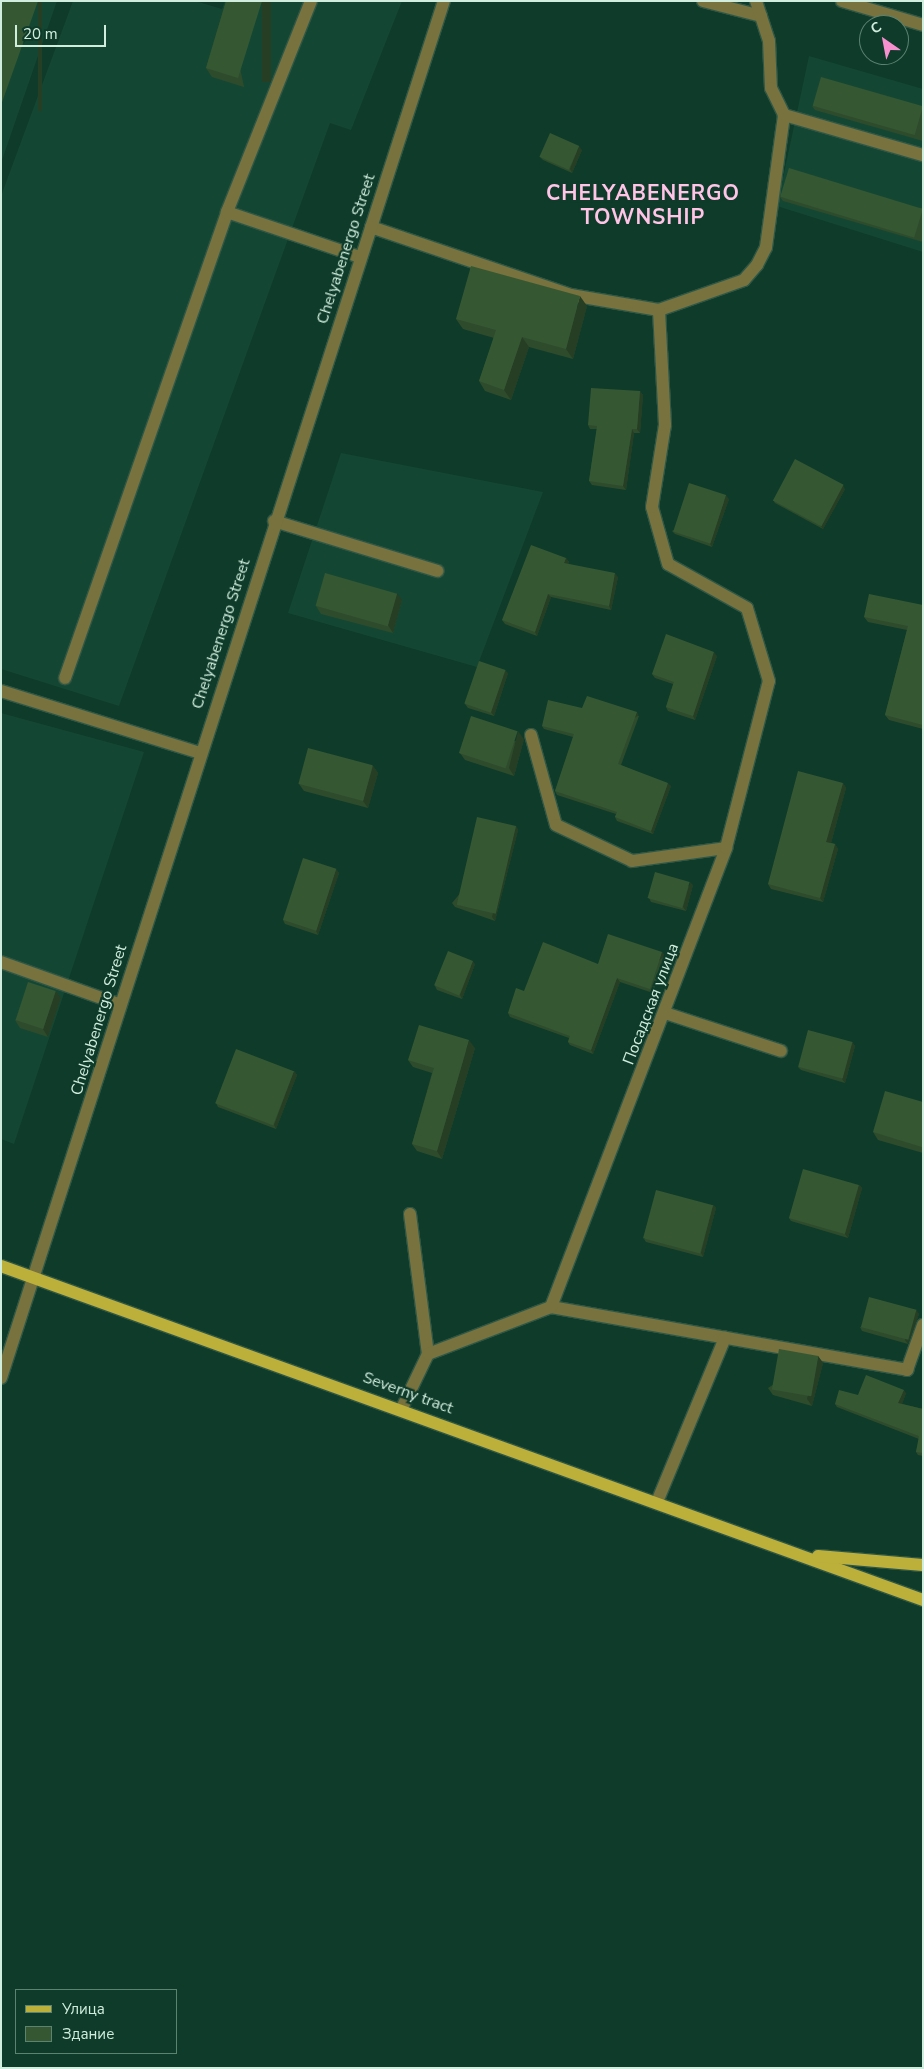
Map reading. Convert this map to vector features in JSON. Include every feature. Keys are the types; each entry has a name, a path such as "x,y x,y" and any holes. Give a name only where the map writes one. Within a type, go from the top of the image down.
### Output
{"main road":[{"name":"Severny tract","path":"1,1266 402,1408 803,1554 923,1600"},
{"name":"Severny tract","path":"803,1554 923,1565"}],"street":[{"path":"65,678 227,212 311,1"},
{"name":"Chelyabenergo Street","path":"1,1378 35,1279 274,521 444,1"},
{"path":"703,1 761,16"},
{"path":"371,227 571,294 660,310 744,280 757,266 766,247 784,116 771,88 769,41 756,1"},
{"path":"842,1 923,25"},
{"path":"784,116 923,156"},
{"path":"227,212 360,257"},
{"name":"Посадская улица","path":"551,1307 665,1013 726,848 769,681 747,608 668,564 652,507 664,425 660,310"},
{"path":"274,521 438,571"},
{"path":"1,691 200,753"},
{"path":"531,735 556,825 632,861 726,848"},
{"path":"1,962 120,1005"},
{"path":"665,1013 781,1051"},
{"path":"402,1408 428,1354 410,1214"},
{"path":"428,1354 551,1307 907,1370 923,1325"},
{"path":"657,1502 725,1338"}],"shaded area":[{"path":"1,1 57,1 1,163"},
{"path":"73,1 195,1 222,9 225,1 402,1 351,130 330,123 119,706 1,669 1,196"},
{"path":"809,56 923,89 923,252 777,206"},
{"path":"341,453 543,492 477,667 288,613"},
{"path":"1,713 144,752 14,1144 1,1139"}],"building":[{"path":"1,1 38,1 1,105"},
{"path":"226,1 262,1 238,78 206,68"},
{"path":"821,77 923,106 915,135 813,106"},
{"path":"550,133 579,146 569,170 539,157"},
{"path":"789,168 923,209 914,238 780,197"},
{"path":"471,266 580,296 566,349 522,337 504,390 479,381 496,330 456,319"},
{"path":"591,388 640,391 637,429 632,429 623,486 589,481 597,426 588,425"},
{"path":"795,459 844,485 821,526 773,500"},
{"path":"689,483 726,495 710,544 673,532"},
{"path":"531,545 566,558 564,563 615,573 609,606 548,594 535,632 502,620"},
{"path":"325,573 397,594 388,626 316,606"},
{"path":"869,594 923,605 923,725 885,715 908,626 864,617"},
{"path":"666,634 714,652 693,716 666,707 674,682 652,674"},
{"path":"479,661 505,670 491,713 464,704"},
{"path":"587,696 637,712 618,764 668,783 651,831 615,817 617,812 555,791 574,734 542,726 548,700 582,708"},
{"path":"471,716 518,731 506,768 459,753"},
{"path":"308,748 373,765 363,801 298,784"},
{"path":"798,771 843,783 826,842 835,844 820,898 768,884"},
{"path":"477,817 516,826 496,914 457,905"},
{"path":"303,858 336,869 316,931 283,920"},
{"path":"655,872 690,882 682,908 648,898"},
{"path":"608,934 662,952 650,989 617,978 591,1050 568,1042 570,1036 508,1013 516,988 524,991 543,942 598,964"},
{"path":"448,951 473,961 459,995 434,985"},
{"path":"28,982 56,991 43,1029 16,1020"},
{"path":"419,1025 469,1040 437,1151 412,1144 434,1068 408,1060"},
{"path":"808,1030 852,1042 843,1079 798,1067"},
{"path":"236,1049 294,1071 273,1125 215,1103"},
{"path":"885,1091 923,1102 922,1147 873,1132"},
{"path":"803,1169 859,1185 845,1234 789,1218"},
{"path":"656,1190 713,1205 700,1254 643,1238"},
{"path":"869,1297 916,1310 908,1340 861,1327"},
{"path":"779,1349 818,1356 811,1396 772,1389"},
{"path":"866,1375 904,1390 898,1403 923,1409 923,1453 916,1452 919,1436 835,1404 839,1390 858,1395"}],"district":[{"name":"CHELYABENERGO TOWNSHIP","path":"643,205"}]}
